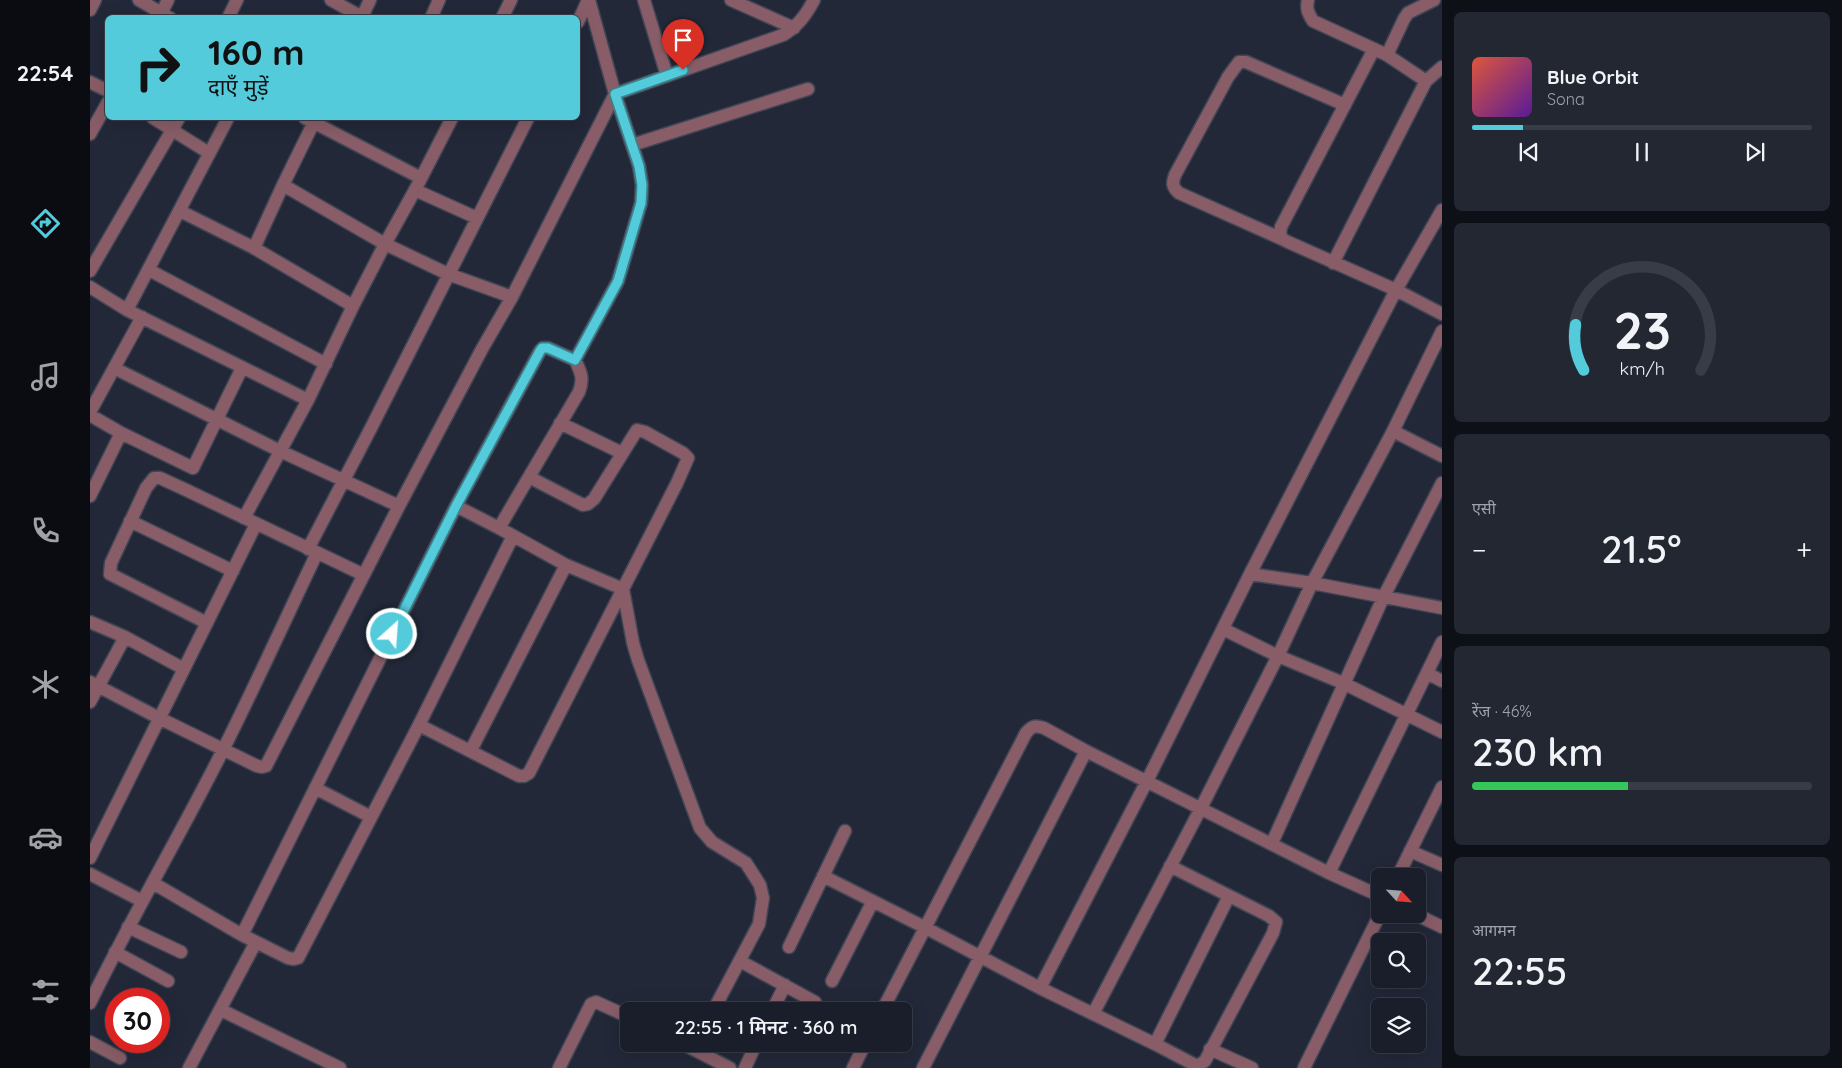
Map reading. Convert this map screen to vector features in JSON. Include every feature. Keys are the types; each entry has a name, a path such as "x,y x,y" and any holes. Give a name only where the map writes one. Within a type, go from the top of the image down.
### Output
{"street":[{"path":"90,10 95,0"},
{"path":"139,0 162,15"},
{"path":"164,15 168,0"},
{"path":"331,0 358,15"},
{"path":"363,15 370,0"},
{"path":"504,15 511,0"},
{"path":"580,18 588,0"},
{"path":"575,360 618,281 641,203 642,185 639,166 615,94 588,0"},
{"path":"644,0 667,76"},
{"path":"731,0 749,4 794,28"},
{"path":"94,684 159,718 262,767 269,762 399,506 482,349 512,297 615,94 783,35 802,20 814,0"},
{"path":"1308,0 1308,14 1312,21 1387,55 1426,81"},
{"path":"1387,55 1408,13 1434,0"},
{"path":"432,15 437,1"},
{"path":"1282,239 1280,234 1282,227 1374,49"},
{"path":"1345,104 1246,62 1238,62 1175,175 1172,182 1173,188 1179,193 1396,290 1442,314"},
{"path":"1334,263 1426,81 1442,67"},
{"path":"90,82 105,90"},
{"path":"632,145 808,89"},
{"path":"90,134 105,107"},
{"path":"157,120 209,153"},
{"path":"90,271 178,120"},
{"path":"127,310 227,120"},
{"path":"254,248 310,120 421,178"},
{"path":"244,518 308,400 353,306 415,190 447,120"},
{"path":"90,1003 128,927 224,748 344,481 527,120"},
{"path":"282,185 385,244 448,274 512,297"},
{"path":"415,190 476,218"},
{"path":"180,211 254,248 353,306"},
{"path":"1040,988 1396,290 1440,217"},
{"path":"149,270 326,364"},
{"path":"90,287 127,310 308,400"},
{"path":"142,317 90,413 121,432 193,468"},
{"path":"1093,1014 1201,808 1278,656 1312,583 1393,431 1442,331"},
{"path":"242,935 456,506 542,348 548,348 575,360 582,374 582,382 500,528"},
{"path":"114,368 280,451 399,506"},
{"path":"184,489 242,368"},
{"path":"560,423 622,452"},
{"path":"419,725 472,750 519,776 529,773 688,458 683,453 637,430 594,500 583,506 529,477"},
{"path":"1393,431 1442,456"},
{"path":"90,496 121,432"},
{"path":"207,623 110,574 110,563 146,488 154,478 160,478 184,489 364,575"},
{"path":"1272,843 1383,598 1442,482"},
{"path":"456,506 566,565 623,589"},
{"path":"130,522 233,571"},
{"path":"90,858 256,524"},
{"path":"153,883 242,935 288,958 298,958 419,725 513,536"},
{"path":"472,750 566,565"},
{"path":"1250,574 1312,583 1442,608"},
{"path":"623,589 633,643 640,667 700,828 712,842 746,863 760,885 763,898 759,924 718,1002"},
{"path":"90,622 125,637 184,669"},
{"path":"1223,629 1278,656 1343,683 1442,732"},
{"path":"90,702 94,684 125,637"},
{"path":"1329,873 1442,642"},
{"path":"1427,674 1442,681"},
{"path":"886,1002 924,927 1026,733 1031,727 1037,726 1329,873 1371,892"},
{"path":"923,1068 1086,751"},
{"path":"1402,868 1439,803 1442,787"},
{"path":"314,788 371,817"},
{"path":"789,946 845,831"},
{"path":"1410,851 1442,865"},
{"path":"823,876 1040,988 1197,1066 1205,1061 1273,933 1276,922 1269,916 1170,866"},
{"path":"90,874 142,902"},
{"path":"1155,1044 1229,896"},
{"path":"832,981 873,901"},
{"path":"1426,919 1442,927"},
{"path":"1304,1068 1376,923"},
{"path":"128,927 182,952"},
{"path":"188,1068 256,942"},
{"path":"115,952 168,981"},
{"path":"740,961 815,1002"},
{"path":"776,1002 784,985"},
{"path":"559,1068 591,1004 596,1002 603,1004 620,1012"},
{"path":"221,1010 340,1068"},
{"path":"90,1042 120,1058"},
{"path":"1210,1049 1252,1068"},
{"path":"702,1052 730,1068"},
{"path":"744,1068 752,1052"},
{"path":"853,1068 861,1052"}],"route":[{"path":"392,634 456,506 540,351 545,347 575,360 618,281 641,203 642,185 639,166 615,94 683,70"}]}
